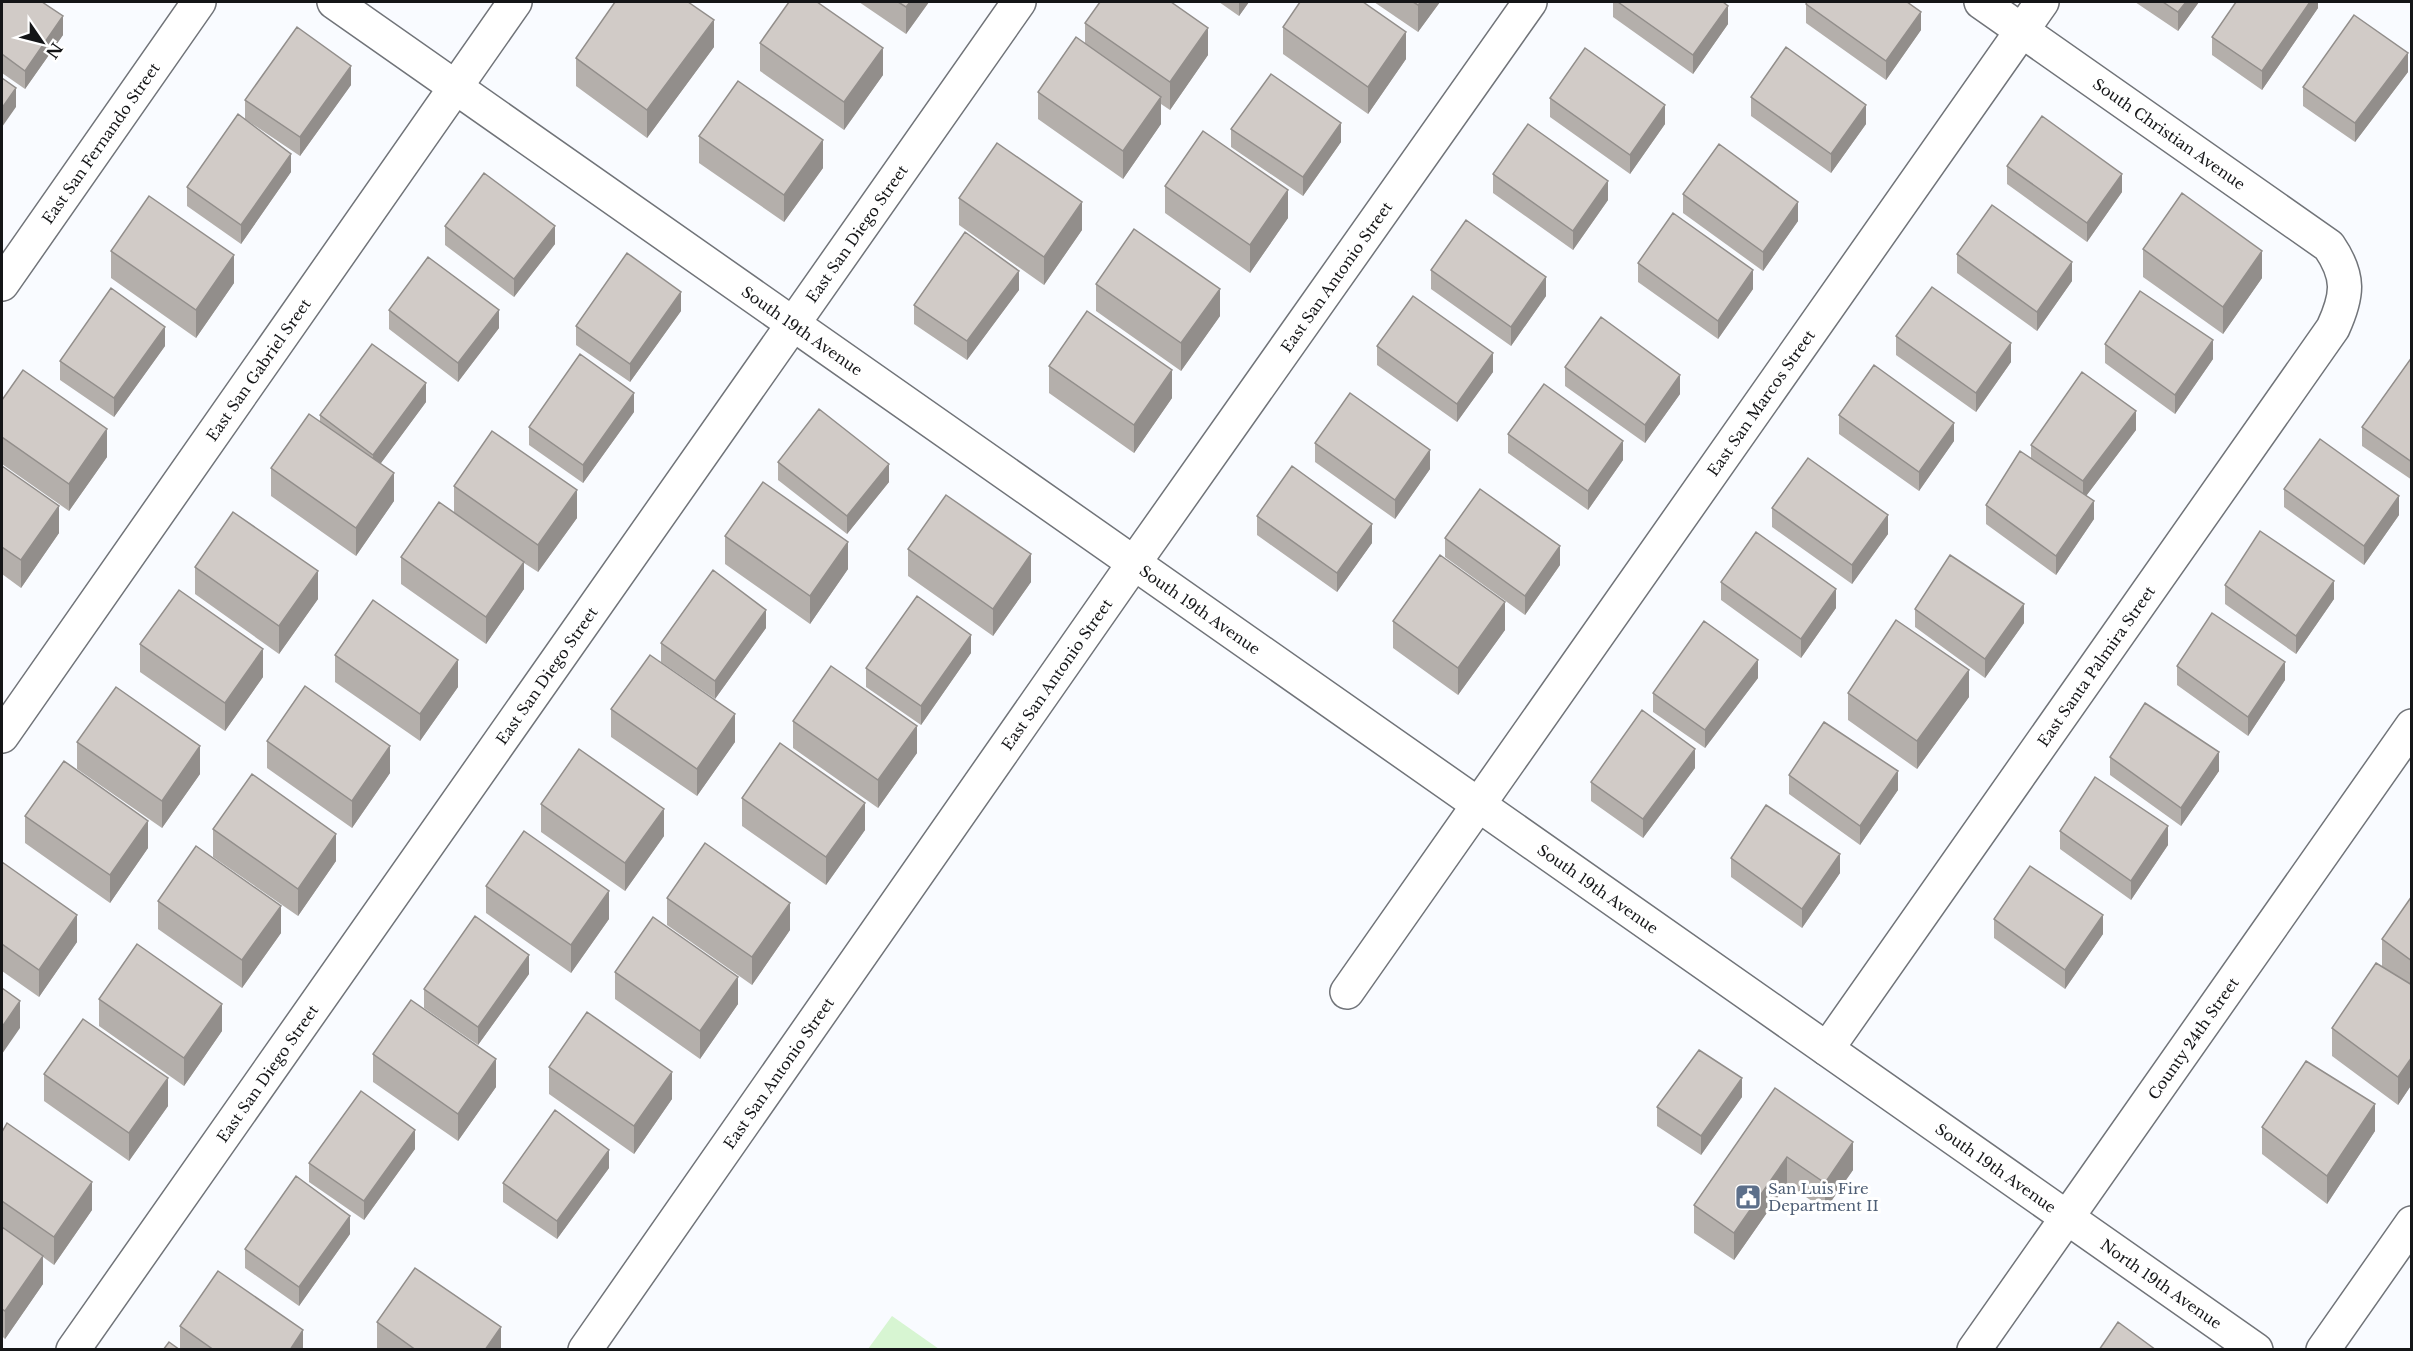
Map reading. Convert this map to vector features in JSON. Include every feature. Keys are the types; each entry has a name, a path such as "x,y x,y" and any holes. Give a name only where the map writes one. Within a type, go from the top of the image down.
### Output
{"street":[{"name":"East San Fernando Street","path":"2,284 199,2"},
{"name":"South 19th Avenue","path":"334,2 2067,1217"},
{"name":"East San Gabriel Sreet","path":"2,736 515,2"},
{"name":"East San Diego Street","path":"73,1350 1019,2"},
{"name":"East San Antonio Street","path":"585,1350 1134,562 1530,2"},
{"name":"South Christian Avenue","path":"1981,2 2329,246 2340,262 2345,276"},
{"name":"East San Marcos Street","path":"1347,992 2042,2"},
{"name":"East Santa Palmira Street","path":"1827,1048 2333,328 2343,304 2345,276"},
{"name":"County 24th Street","path":"1974,1350 2412,726"},
{"name":"North 19th Avenue","path":"2067,1217 2256,1350"},
{"path":"2323,1350 2412,1223"}],"green space":[{"path":"892,1316 939,1349 868,1349"}],"building":[{"path":"2,2 42,2 63,16 25,71 2,54"},
{"path":"615,2 688,2 714,20 647,110 576,58"},
{"path":"789,2 817,2 883,48 844,102 760,43"},
{"path":"898,2 910,2 906,7"},
{"path":"1100,2 1171,2 1208,28 1170,82 1085,23"},
{"path":"1300,2 1363,2 1406,32 1368,87 1283,27"},
{"path":"1618,2 1723,2 1728,6 1693,55"},
{"path":"1807,2 1907,2 1921,12 1886,61 1806,4"},
{"path":"2163,2 2186,2 2178,12"},
{"path":"2236,2 2310,2 2262,71 2212,37"},
{"path":"2354,15 2408,53 2355,123 2303,87"},
{"path":"297,27 351,66 300,137 245,100"},
{"path":"1076,37 1161,97 1123,151 1038,92"},
{"path":"1786,47 1866,105 1831,154 1751,97"},
{"path":"1585,48 1665,105 1630,155 1550,98"},
{"path":"1271,74 1341,123 1303,177 1231,129"},
{"path":"2,78 16,88 2,108"},
{"path":"738,81 823,140 784,195 699,136"},
{"path":"238,114 291,154 241,225 187,187"},
{"path":"2042,116 2122,174 2087,223 2007,166"},
{"path":"1528,124 1608,181 1573,231 1493,174"},
{"path":"1203,131 1288,190 1250,245 1165,186"},
{"path":"997,143 1082,202 1044,257 959,198"},
{"path":"1719,144 1798,202 1763,252 1683,194"},
{"path":"484,173 555,226 514,279 445,226"},
{"path":"2182,193 2262,251 2223,307 2143,249"},
{"path":"149,196 234,255 196,310 111,251"},
{"path":"1992,205 2072,262 2037,312 1957,254"},
{"path":"1673,213 1753,270 1718,321 1638,263"},
{"path":"1466,220 1546,277 1511,327 1431,270"},
{"path":"1134,229 1220,289 1181,343 1096,284"},
{"path":"965,232 1019,271 967,341 914,305"},
{"path":"627,253 681,292 630,364 576,326"},
{"path":"428,257 499,310 458,363 389,310"},
{"path":"1932,287 2011,343 1976,393 1896,336"},
{"path":"111,288 165,327 114,398 60,361"},
{"path":"2140,291 2213,340 2175,395 2105,344"},
{"path":"1413,296 1493,353 1457,404 1377,346"},
{"path":"1087,311 1172,370 1134,425 1049,366"},
{"path":"1601,317 1680,375 1645,425 1565,367"},
{"path":"372,344 426,383 373,455 320,415"},
{"path":"580,354 634,393 583,465 529,427"},
{"path":"2412,357 2412,462 2362,427"},
{"path":"1874,365 1954,423 1919,472 1839,415"},
{"path":"23,370 107,429 69,484 2,437 2,400"},
{"path":"2082,372 2136,411 2083,481 2031,445"},
{"path":"1544,384 1623,441 1588,491 1508,434"},
{"path":"1350,393 1430,450 1395,500 1315,443"},
{"path":"819,409 889,464 847,516 778,462"},
{"path":"309,414 394,473 356,528 271,468"},
{"path":"492,431 577,490 538,545 454,486"},
{"path":"2320,439 2399,496 2364,546 2284,489"},
{"path":"2020,451 2094,501 2056,556 1986,505"},
{"path":"1808,458 1888,515 1852,565 1772,508"},
{"path":"2,466 59,506 21,560 2,547"},
{"path":"1292,466 1372,524 1337,573 1257,516"},
{"path":"763,482 848,542 810,596 725,536"},
{"path":"1480,489 1560,546 1525,596 1445,538"},
{"path":"946,495 1031,554 993,609 908,549"},
{"path":"439,502 524,562 486,617 401,557"},
{"path":"233,512 318,571 279,626 195,567"},
{"path":"2260,531 2334,581 2296,636 2225,585"},
{"path":"1756,532 1836,589 1801,639 1721,582"},
{"path":"1440,555 1505,602 1458,668 1393,621"},
{"path":"1950,555 2024,604 1985,659 1915,609"},
{"path":"713,570 766,610 715,681 661,643"},
{"path":"179,590 263,649 225,703 140,644"},
{"path":"917,596 971,635 921,706 866,668"},
{"path":"373,600 458,660 420,714 335,655"},
{"path":"2212,613 2285,662 2248,717 2177,666"},
{"path":"1896,620 1969,670 1917,741 1848,693"},
{"path":"1704,621 1758,660 1705,730 1653,693"},
{"path":"650,655 735,714 697,769 611,709"},
{"path":"831,666 917,726 878,780 793,721"},
{"path":"305,686 390,746 352,801 267,741"},
{"path":"116,687 200,746 162,801 77,742"},
{"path":"2145,703 2219,752 2181,808 2110,757"},
{"path":"1642,710 1695,749 1643,819 1591,782"},
{"path":"1824,722 1898,771 1860,826 1789,775"},
{"path":"780,743 865,803 826,857 742,798"},
{"path":"579,749 664,809 625,863 541,804"},
{"path":"64,761 148,821 110,875 25,816"},
{"path":"252,774 336,834 298,889 213,829"},
{"path":"2095,777 2168,826 2131,881 2060,831"},
{"path":"1766,805 1840,854 1802,909 1731,858"},
{"path":"524,831 609,891 571,945 486,886"},
{"path":"705,843 790,903 752,957 667,898"},
{"path":"196,846 281,906 242,960 158,901"},
{"path":"2,862 77,915 39,970 2,944"},
{"path":"2030,866 2103,915 2065,970 1994,919"},
{"path":"2412,896 2412,961 2382,939"},
{"path":"475,916 529,955 478,1027 424,989"},
{"path":"653,917 738,977 700,1031 615,972"},
{"path":"137,944 222,1004 184,1058 99,999"},
{"path":"2376,963 2412,985 2412,1057 2398,1077 2332,1028"},
{"path":"2,988 20,1001 2,1027"},
{"path":"411,1000 496,1059 458,1114 373,1054"},
{"path":"587,1012 672,1072 634,1126 549,1067"},
{"path":"83,1019 168,1078 129,1133 44,1074"},
{"path":"1699,1050 1742,1078 1701,1136 1657,1107"},
{"path":"2306,1061 2375,1104 2327,1176 2262,1127"},
{"path":"1775,1088 1853,1142 1825,1183 1787,1157 1734,1233 1694,1205"},
{"path":"361,1091 415,1130 364,1201 309,1163"},
{"path":"555,1110 609,1150 557,1221 503,1183"},
{"path":"7,1123 92,1182 54,1237 2,1201 2,1132"},
{"path":"296,1176 350,1216 299,1287 245,1249"},
{"path":"2,1227 43,1256 5,1311 2,1309"},
{"path":"415,1268 501,1327 485,1350 416,1350 377,1322"},
{"path":"218,1271 303,1330 290,1350 214,1350 180,1326"},
{"path":"2118,1322 2156,1350 2099,1350"},
{"path":"169,1342 180,1350 163,1350"}],"place":[{"name":"San Luis Fire Department II","path":"1748,1197"}]}
